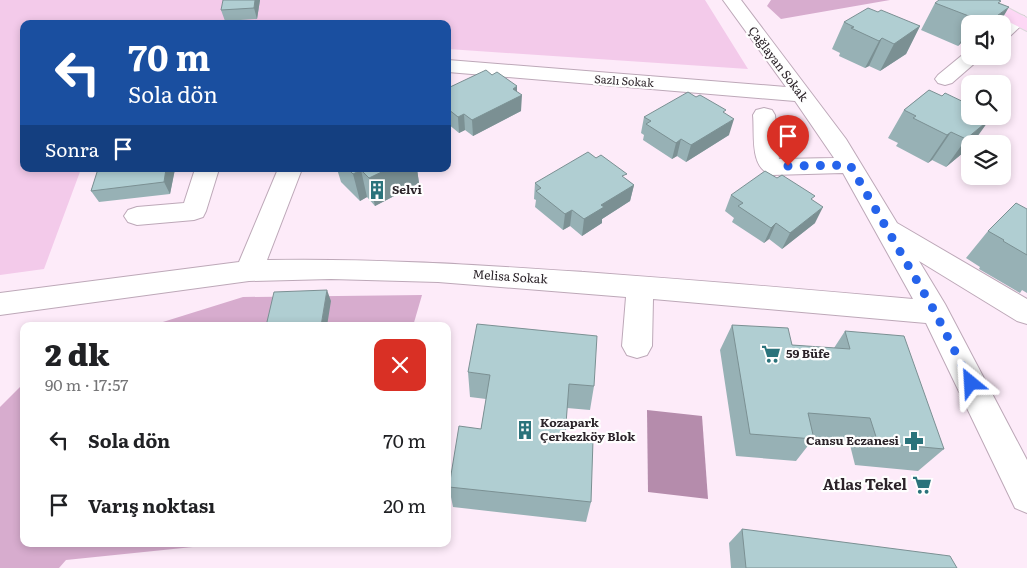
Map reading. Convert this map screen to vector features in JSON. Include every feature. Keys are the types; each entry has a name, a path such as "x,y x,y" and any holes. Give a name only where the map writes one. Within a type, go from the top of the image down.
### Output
{"main road":[{"path":"980,0 1022,23"}],"street":[{"name":"Çağlayan Sokak","path":"732,0 838,144 935,312 1027,496"},
{"path":"945,79 962,65"},
{"name":"Sazlı Sokak","path":"451,66 801,95"},
{"path":"764,115 768,162 772,167 850,165"},
{"path":"137,216 194,210 206,172"},
{"path":"249,271 289,172"},
{"path":"886,229 1027,313"},
{"name":"Melisa Sokak","path":"0,304 249,271 331,269 438,272 935,312"},
{"name":"Melisa Sokak","path":"0,290 25,287 86,293"},
{"path":"638,346 640,287"}],"shaded area":[{"path":"0,0 705,0 748,69 451,49 451,20 20,20 20,172 80,172 44,269 0,275"},
{"path":"771,0 890,0 781,19 767,6"},
{"path":"422,295 414,322 163,322 243,297"},
{"path":"20,387 20,547 193,547 66,560 59,568 0,568 0,407"},
{"path":"647,410 702,416 708,499 648,492"}],"building":[{"path":"223,0 255,0 254,8 221,10"},
{"path":"939,0 998,0 1001,1 998,3 1009,7 998,15 966,15 935,3"},
{"path":"868,8 878,12 881,10 920,26 894,44 882,38 879,41 851,28 854,27 844,22"},
{"path":"486,70 492,75 497,72 517,86 513,89 522,95 472,120 464,114 458,117 451,111 451,87"},
{"path":"929,90 942,96 945,93 961,101 961,125 983,125 971,135 961,135 961,137 951,132 947,135 913,118 916,116 904,110"},
{"path":"688,92 696,97 700,95 726,110 723,112 734,119 691,145 681,139 676,143 646,124 651,121 644,117"},
{"path":"588,152 596,158 601,155 627,174 622,176 634,185 601,205 604,207 584,219 572,210 565,214 536,191 541,188 535,183"},
{"path":"765,171 777,178 782,175 815,196 811,199 823,207 790,233 776,223 771,228 738,206 743,203 731,195"},
{"path":"97,172 166,172 164,182 91,191"},
{"path":"363,172 382,172 369,178"},
{"path":"1016,203 1027,209 1027,255 988,231"},
{"path":"327,290 322,322 267,322 274,292"},
{"name":"Kozapark Çerkezköy Blok","path":"477,324 597,336 594,386 569,384 565,437 593,440 591,502 451,487 451,475 459,426 481,429 490,375 468,372"},
{"path":"732,325 788,328 792,345 850,349 845,331 904,336 944,449 878,443 870,418 808,413 814,439 750,434"},
{"path":"742,529 950,556 957,568 746,568"}],"place":[{"name":"Selvi","path":"377,190"},
{"name":"59 Büfe","path":"771,354"},
{"name":"Kozapark Çerkezköy Blok","path":"525,430"},
{"name":"Cansu Eczanesi","path":"914,441"},
{"name":"Atlas Tekel","path":"922,485"}],"route":[{"path":"788,166 850,165 935,312 971,383"}]}
